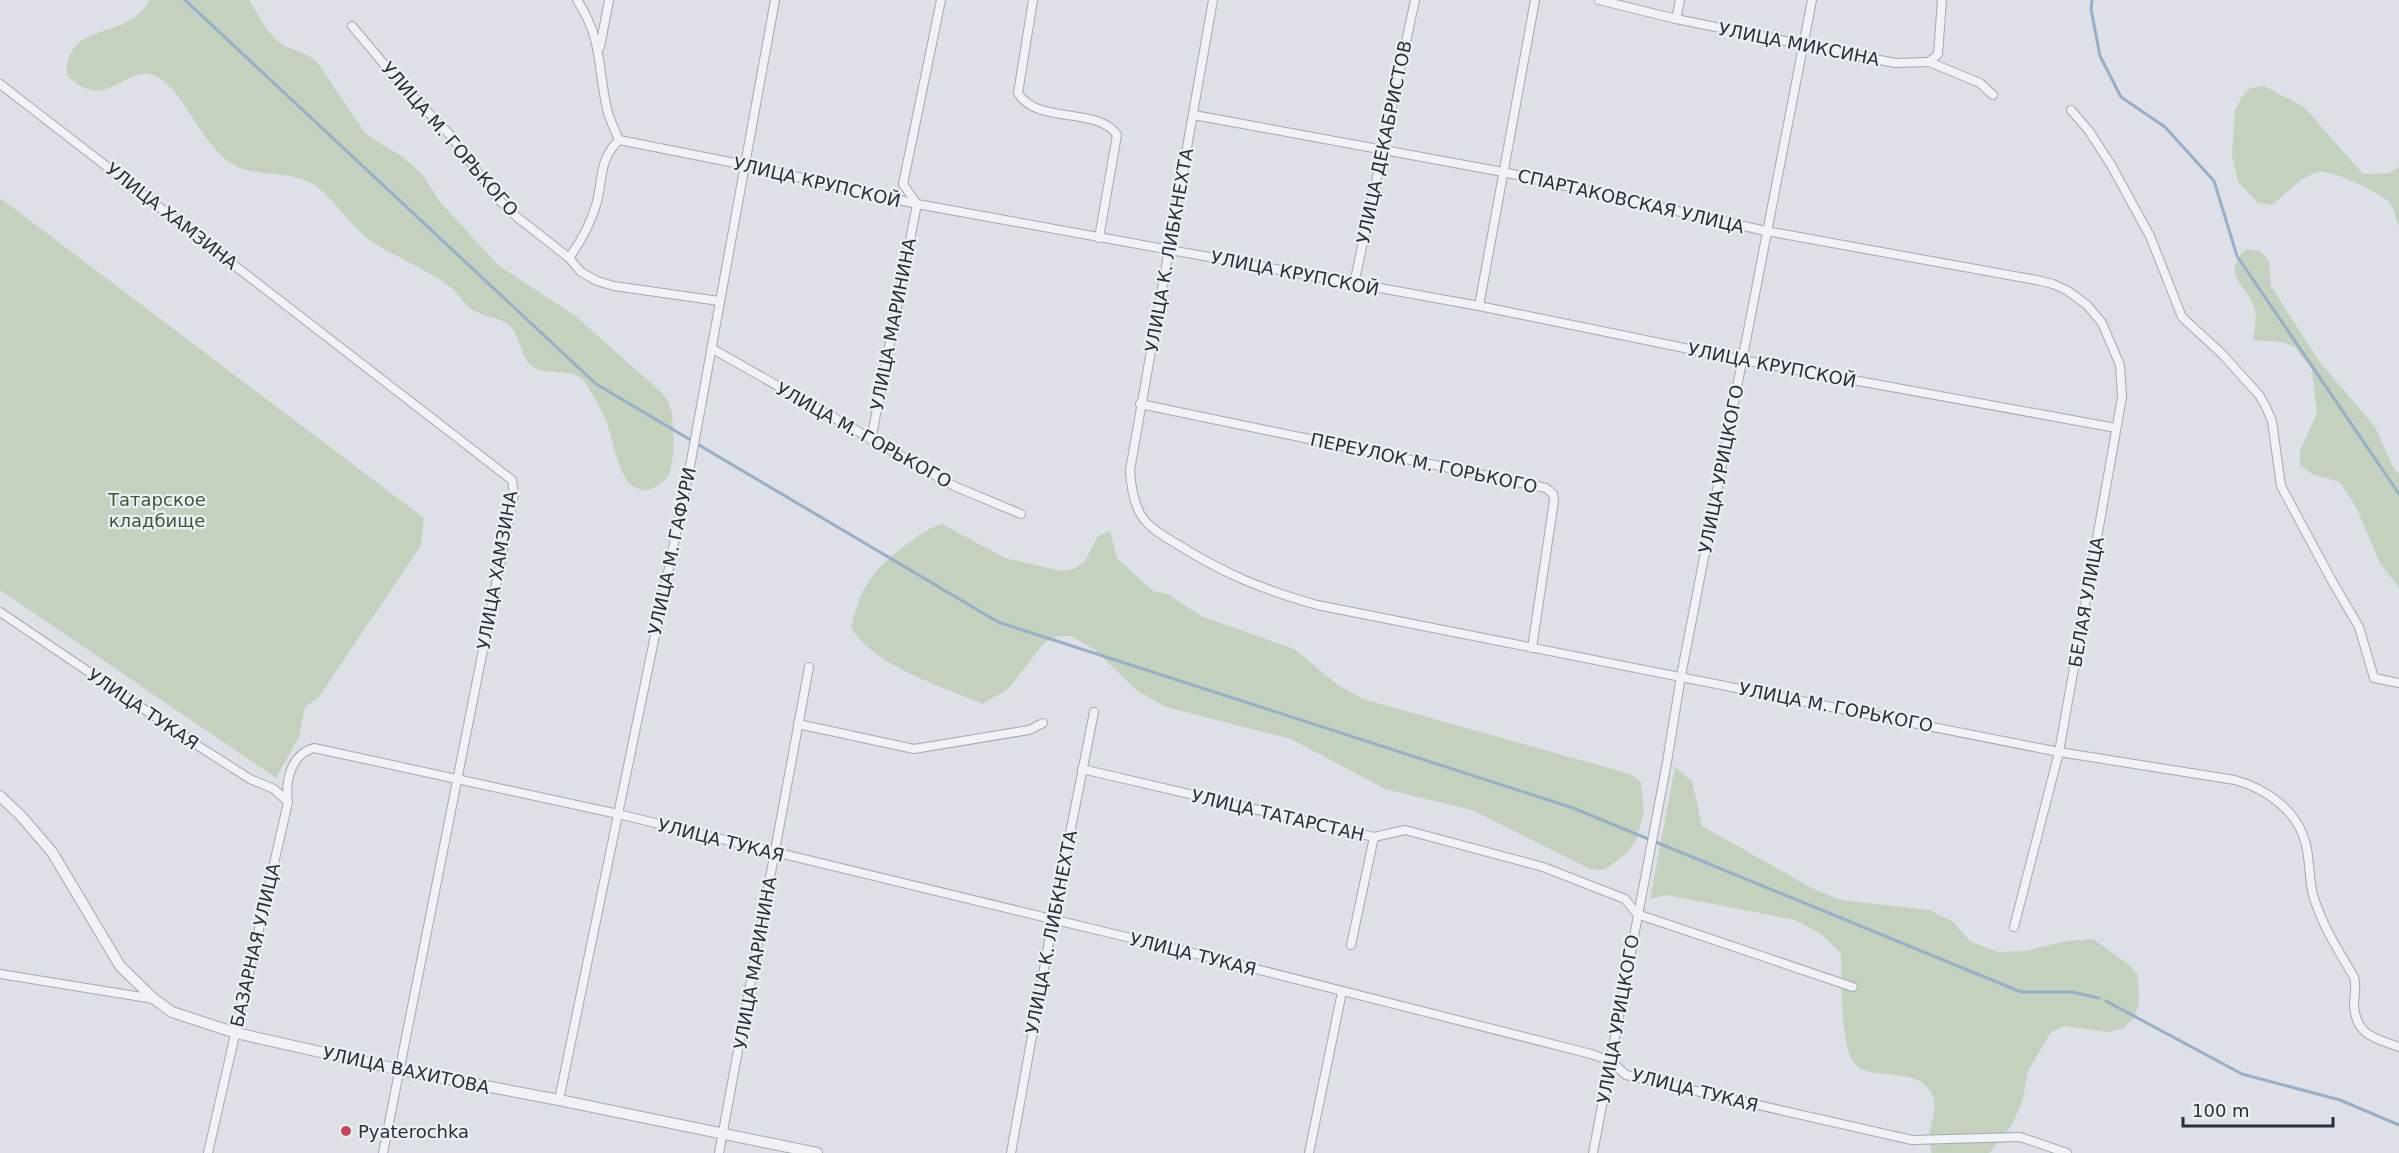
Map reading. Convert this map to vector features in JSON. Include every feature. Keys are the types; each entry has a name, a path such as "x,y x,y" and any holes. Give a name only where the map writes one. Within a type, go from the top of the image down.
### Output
{"street":[{"path":"569,258 580,243 592,217 601,182 603,163 609,150 619,140 609,115 599,51 593,29 578,0"},
{"path":"599,51 609,0"},
{"name":"УЛИЦА М. ГАФУРИ","path":"559,1100 691,461 775,0"},
{"path":"917,204 903,184 941,0"},
{"path":"1033,0 1018,93 1022,101 1044,110 1086,118 1113,129 1117,135 1099,237"},
{"name":"УЛИЦА К. ЛИБКНЕХТА","path":"1135,500 1130,470 1140,404 1213,0"},
{"name":"УЛИЦА ДЕКАБРИСТОВ","path":"1353,284 1415,0"},
{"path":"1479,306 1535,0"},
{"name":"УЛИЦА МИКСИНА","path":"1599,0 1803,46 1895,63 1929,62 1980,83 1993,95"},
{"path":"1676,19 1680,0"},
{"name":"УЛИЦА УРИЦКОГО","path":"1593,1153 1667,762 1681,676 1812,0"},
{"path":"1929,62 1938,54 1942,0"},
{"name":"УЛИЦА М. ГОРЬКОГО","path":"352,26 399,82 451,136 496,198 516,217 569,258 581,272 597,281 614,286 719,301"},
{"name":"УЛИЦА ХАМЗИНА","path":"0,84 512,480 514,494 383,1153"},
{"path":"2071,110 2090,132 2111,165 2150,236 2182,317 2222,354 2262,401 2272,421 2281,486 2331,581 2359,627 2374,678 2399,683"},
{"name":"СПАРТАКОВСКАЯ УЛИЦА","path":"1194,115 1503,172 1766,231 2036,280 2054,284 2068,291"},
{"name":"УЛИЦА КРУПСКОЙ","path":"619,140 745,165 917,204 1479,306 1743,360 2116,428"},
{"name":"УЛИЦА МАРИНИНА","path":"871,440 917,204"},
{"name":"БЕЛАЯ УЛИЦА","path":"2014,927 2059,752 2122,397 2120,364 2102,323 2087,305 2068,291"},
{"name":"УЛИЦА М. ГОРЬКОГО","path":"711,348 954,486 1021,514"},
{"name":"ПЕРЕУЛОК М. ГОРЬКОГО","path":"1140,404 1546,488 1553,494 1554,501 1532,648"},
{"name":"УЛИЦА М. ГОРЬКОГО","path":"1135,500 1146,520 1166,537 1222,572 1244,582 1317,605 2059,752 2251,784 2277,800 2300,828 2306,843 2313,892 2321,919 2357,985 2354,1004 2357,1024 2364,1032 2399,1047"},
{"name":"УЛИЦА ТУКАЯ","path":"0,612 200,747 250,778 274,789 288,802"},
{"name":"УЛИЦА МАРИНИНА","path":"719,1153 809,667"},
{"name":"УЛИЦА К. ЛИБКНЕХТА","path":"1011,1153 1053,919 1094,712"},
{"path":"798,724 914,749 1029,730 1043,723"},
{"name":"УЛИЦА ТУКАЯ","path":"314,748 618,814 775,854 1053,919 1611,1061 1626,1075 1912,1140 2020,1137 2067,1153"},
{"name":"БАЗАРНАЯ УЛИЦА","path":"208,1153 288,802 286,788 298,758 305,750 314,748"},
{"name":"УЛИЦА ТАТАРСТАН","path":"1082,769 1374,837 1405,830 1543,867 1625,899 1637,914"},
{"path":"0,796 52,852 120,966 154,999"},
{"path":"1351,945 1374,837"},
{"path":"1637,914 1853,987"},
{"name":"УЛИЦА ВАХИТОВА","path":"0,974 154,999 172,1012 236,1033 401,1070 817,1153"},
{"path":"1309,1153 1342,992"}],"green space":[{"path":"149,0 249,0 275,39 284,46 307,55 317,62 366,134 403,157 424,176 439,201 499,266 574,315 660,391 669,403 673,428 671,468 665,480 646,491 630,484 625,478 606,421 590,389 581,378 567,373 544,371 530,364 516,333 509,325 471,309 444,282 371,241 313,184 295,177 246,170 226,159 215,149 180,99 161,79 149,74 138,75 106,89 95,91 82,87 67,75 69,57 76,46 87,38 127,22 140,13"},
{"path":"2264,86 2304,107 2363,174 2390,173 2399,167 2399,226 2392,207 2383,197 2354,182 2325,172 2306,177 2272,205 2258,203 2238,182 2232,155 2235,111 2241,98 2250,88"},
{"name":"Татарское кладбище","path":"0,198 424,518 421,545 319,697 305,707 299,737 276,778 0,590"},
{"path":"2246,249 2260,251 2269,261 2271,286 2319,361 2375,427 2393,467 2399,474 2399,588 2379,561 2356,507 2340,482 2312,474 2300,465 2300,451 2317,413 2312,370 2295,347 2282,342 2253,340 2255,311 2235,274 2238,259"},
{"path":"942,524 1005,558 1061,571 1074,569 1085,561 1098,536 1110,531 1117,558 1153,591 1167,594 1201,616 1294,649 1338,685 1363,699 1630,774 1641,782 1644,811 1636,841 1627,853 1604,870 1590,869 1472,810 1385,789 1291,739 1166,707 1137,691 1095,650 1071,636 1057,636 1044,643 1009,688 983,704 911,674 876,654 851,628 859,601 876,571 915,538"},
{"path":"1675,767 1692,781 1702,826 1814,889 1841,900 1929,910 1953,922 1971,942 1998,952 2026,951 2066,941 2093,939 2128,964 2138,975 2139,1005 2133,1019 2122,1029 2108,1032 2065,1026 2051,1032 2028,1071 2023,1099 2012,1125 1989,1153 1932,1153 1929,1133 1934,1100 1925,1085 1905,1076 1861,1069 1849,1054 1844,1027 1841,954 1821,934 1795,920 1667,895 1650,899"}],"waterway":[{"path":"185,0 596,384 998,622 1573,808 2021,992 2072,992 2099,998"},
{"path":"2092,0 2091,9 2100,56 2121,97 2165,127 2214,181 2237,256 2399,494"},
{"path":"2106,1001 2242,1074 2340,1100 2399,1125"}],"place":[{"name":"Pyaterochka","path":"346,1131"}]}
